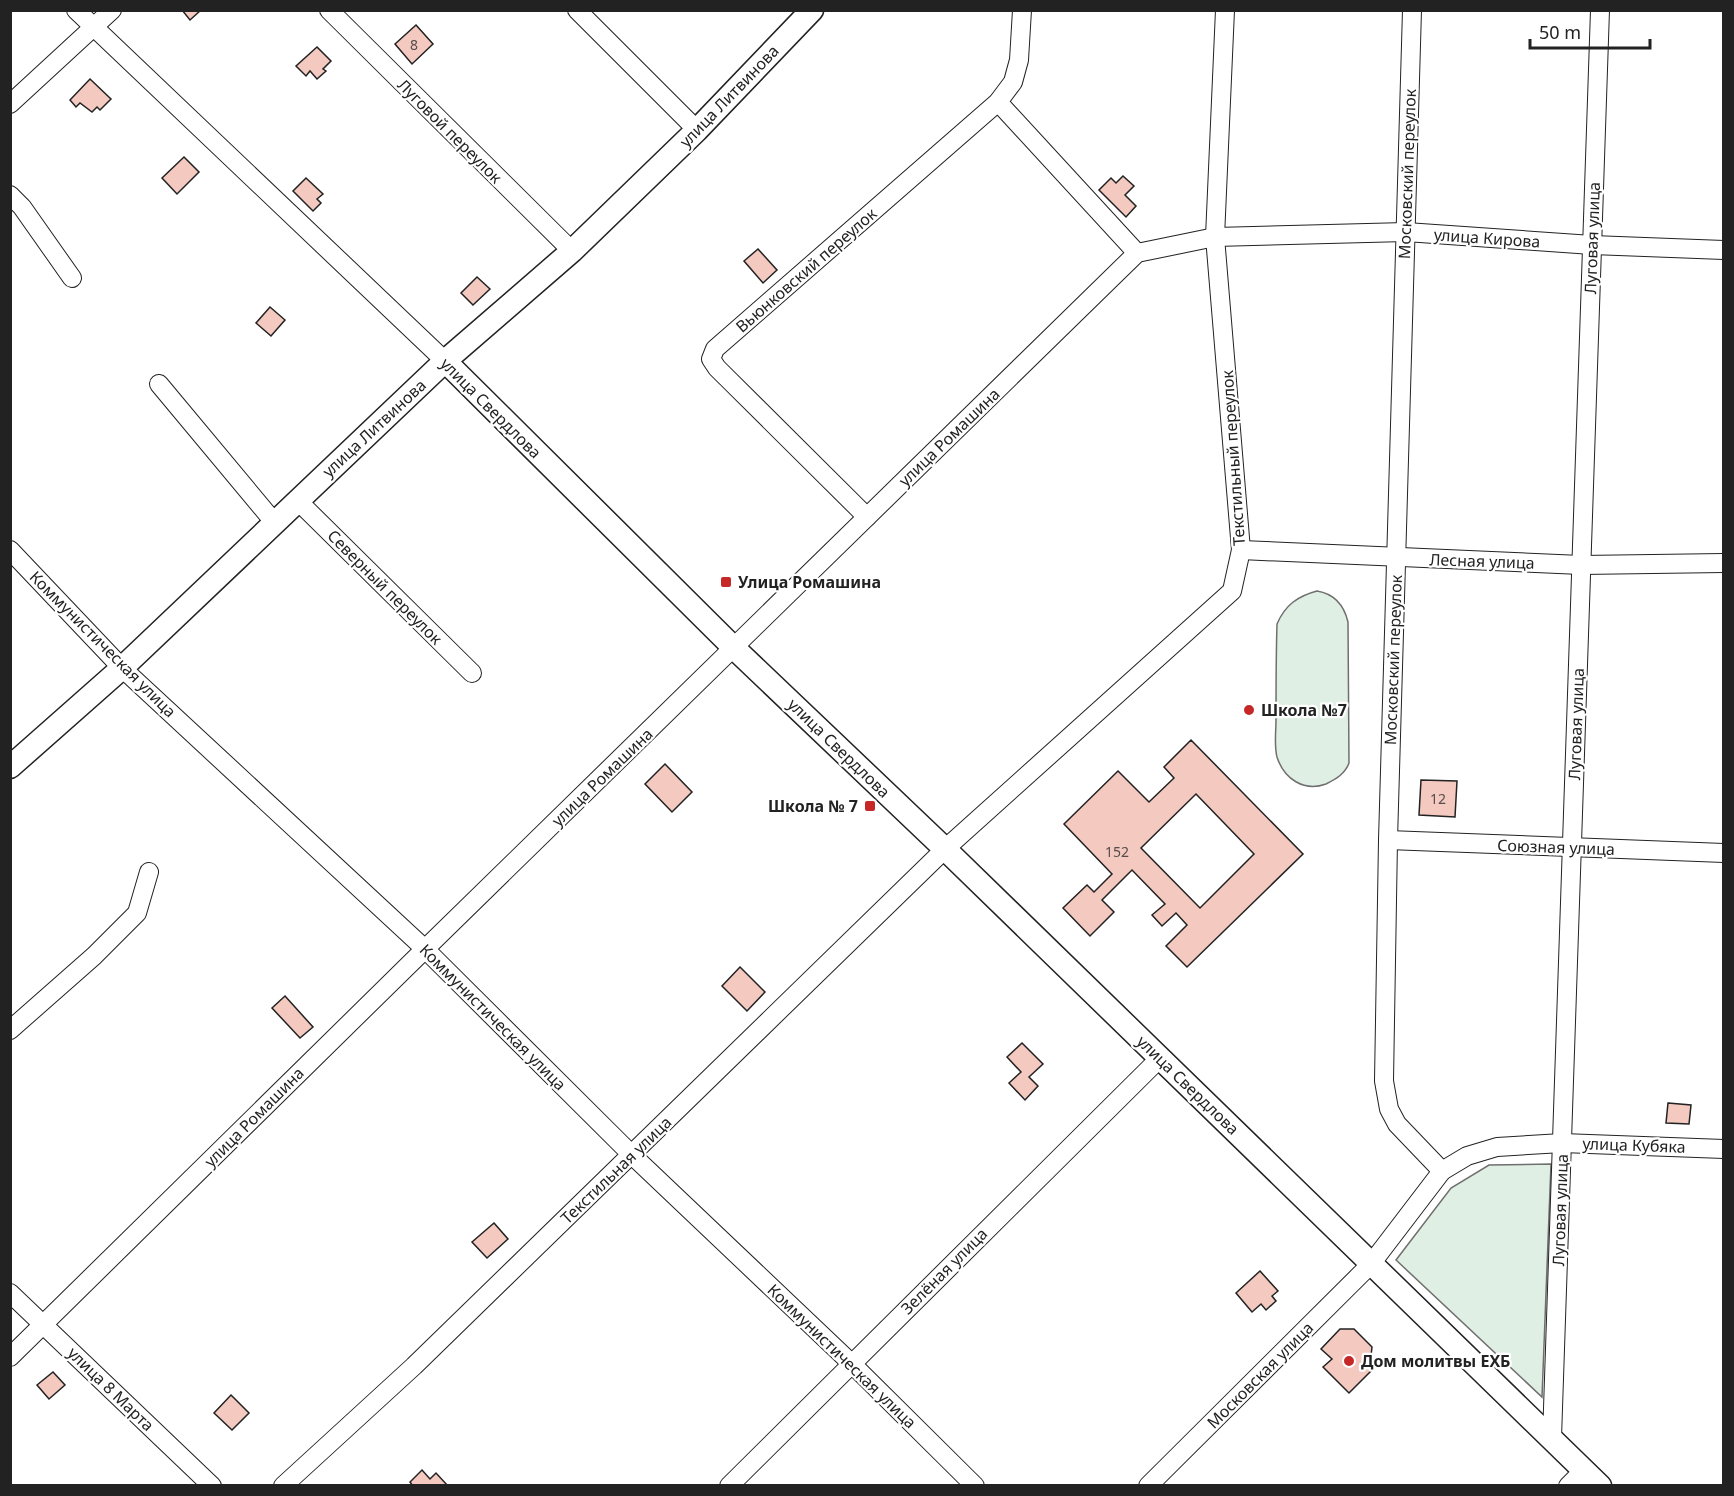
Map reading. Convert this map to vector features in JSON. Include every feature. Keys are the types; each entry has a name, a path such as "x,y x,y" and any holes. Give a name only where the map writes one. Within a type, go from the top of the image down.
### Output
{"main road":[{"name":"улица Литвинова","path":"10,767 122,668 445,361 572,251 697,130 812,10"},
{"name":"улица Свердлова","path":"445,361 734,648 945,849 1600,1485"}],"street":[{"name":"улица Свердлова","path":"76,10 445,361"},
{"path":"10,104 112,10"},
{"name":"Луговой переулок","path":"329,10 572,251"},
{"path":"577,10 697,130"},
{"name":"Вьюнковский переулок","path":"867,517 717,368 711,359 715,349 998,102 1013,82 1019,60 1022,10"},
{"name":"Текстильный переулок","path":"945,849 1232,591 1241,550 1215,237 1225,10"},
{"name":"Московский переулок","path":"1412,10 1388,840 1384,1081 1389,1109 1397,1124 1442,1171"},
{"name":"Луговая улица","path":"1552,1438 1600,10"},
{"path":"998,102 1137,253 1215,237"},
{"path":"10,195 22,207 72,278"},
{"name":"улица Кирова","path":"1215,237 1406,232 1592,245 1724,250"},
{"name":"улица Ромашина","path":"10,1357 1137,253"},
{"path":"159,384 274,522"},
{"name":"Северный переулок","path":"297,500 472,673"},
{"name":"Коммунистическая улица","path":"10,550 122,668 425,949 632,1155 851,1363 975,1485"},
{"name":"Лесная улица","path":"1241,550 1581,565 1724,563"},
{"name":"Союзная улица","path":"1388,840 1724,853"},
{"name":"Текстильная улица","path":"283,1485 414,1366 945,849"},
{"path":"10,1030 94,956 137,913 149,872"},
{"name":"Зелёная улица","path":"729,1485 1160,1058"},
{"name":"улица Кубяка","path":"1442,1171 1467,1156 1497,1147 1562,1143 1724,1149"},
{"path":"1371,1264 1442,1171"},
{"name":"Московская улица","path":"1148,1485 1371,1264"},
{"name":"улица 8 Марта","path":"10,1293 212,1485"},
{"path":"1568,1485 1584,1470"}],"green space":[{"path":"1317,591 1338,601 1348,622 1349,763 1343,773 1333,780 1326,784 1310,786 1296,782 1290,777 1280,765 1276,753 1277,624 1293,602"},
{"path":"1551,1164 1542,1397 1396,1260 1451,1188 1489,1165"}],"building":[{"path":"182,10 201,10 190,20"},
{"path":"416,25 433,44 412,64 395,44"},
{"path":"317,47 331,61 323,69 326,71 317,79 310,71 306,76 296,66"},
{"path":"90,79 111,99 100,110 97,107 92,112 80,103 76,107 70,100"},
{"path":"184,157 199,172 177,194 162,178"},
{"path":"1123,176 1134,186 1125,195 1136,206 1126,217 1099,190 1111,178 1116,183"},
{"path":"306,178 323,194 317,199 321,203 313,211 293,191"},
{"path":"758,249 777,270 763,283 744,261"},
{"path":"477,277 490,289 473,305 461,293"},
{"path":"270,307 285,320 271,336 256,323"},
{"path":"1191,740 1303,854 1187,967 1166,946 1187,925 1176,913 1162,926 1152,915 1165,904 1132,870 1102,900 1114,912 1090,936 1063,908 1087,885 1094,892 1112,874 1064,824 1118,771 1149,802 1174,778 1164,767","holes":["1196,794 1254,854 1200,908 1141,848"]},
{"path":"665,764 692,792 672,812 645,784"},
{"path":"1421,780 1457,781 1455,817 1419,815"},
{"path":"740,967 765,992 747,1011 722,986"},
{"path":"285,996 313,1027 300,1038 272,1008"},
{"path":"1022,1043 1043,1064 1029,1077 1038,1086 1025,1100 1009,1083 1021,1072 1007,1057"},
{"path":"1668,1103 1691,1105 1689,1124 1666,1123"},
{"path":"494,1223 508,1239 487,1258 472,1242"},
{"path":"1260,1271 1278,1291 1272,1296 1276,1301 1266,1310 1261,1304 1252,1312 1236,1293"},
{"name":"Дом молитвы ЕХБ","path":"1340,1329 1354,1329 1372,1347 1371,1356 1366,1362 1373,1369 1349,1393 1323,1367 1332,1359 1321,1349"},
{"path":"53,1372 65,1385 49,1399 37,1385"},
{"path":"231,1395 249,1413 232,1430 214,1413"},
{"path":"422,1470 430,1479 436,1473 448,1486 413,1486 410,1482"}],"place":[{"name":"Улица Ромашина","path":"726,582"},
{"name":"Школа №7","path":"1249,710"},
{"name":"Школа № 7","path":"870,806"},
{"name":"Дом молитвы ЕХБ","path":"1349,1361"}]}
